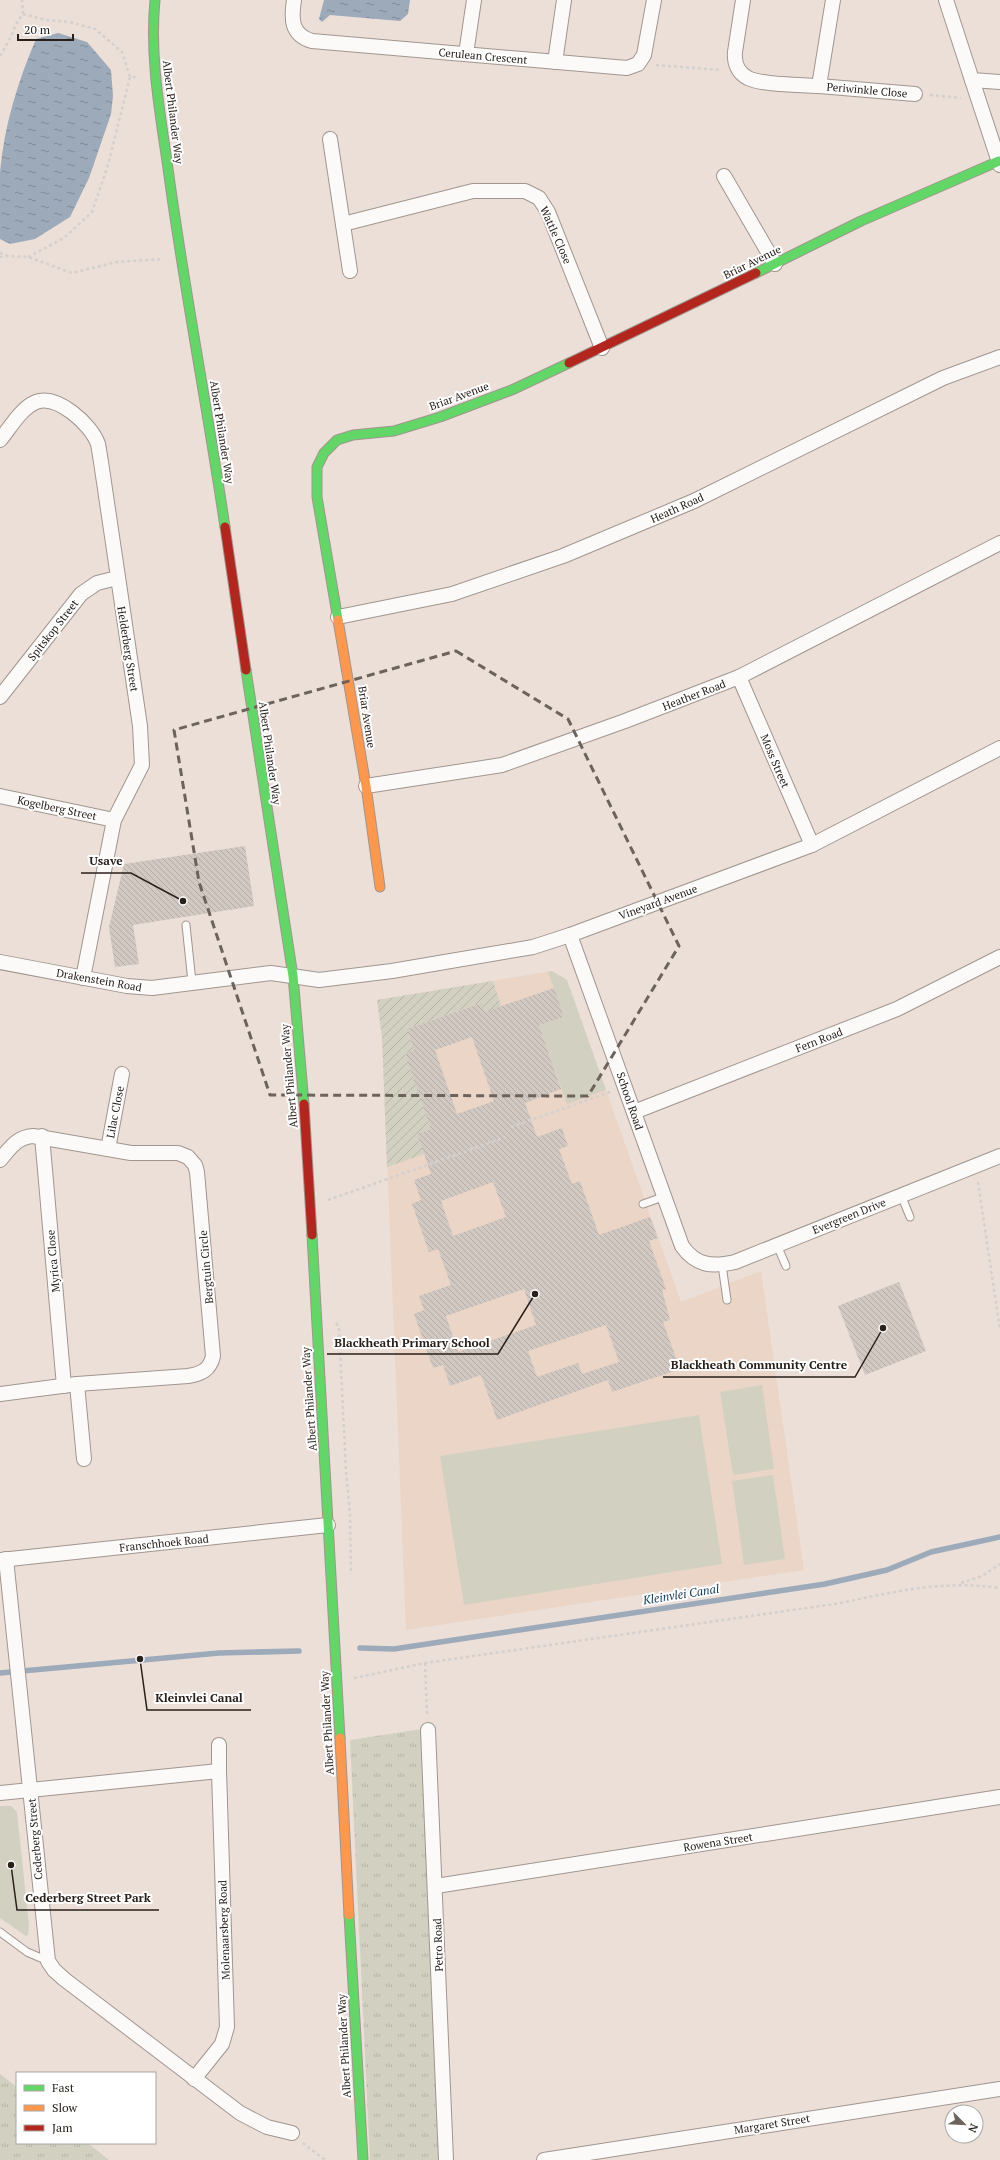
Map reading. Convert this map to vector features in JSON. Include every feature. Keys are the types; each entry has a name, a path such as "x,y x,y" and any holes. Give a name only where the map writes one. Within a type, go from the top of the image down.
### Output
{"street":[{"name":"Albert Philander Way","path":"155,0 152,31 155,81 181,260 214,455 271,840 293,976 305,1117 335,1628 363,2160"},
{"name":"Cerulean Crescent","path":"294,0 291,17 293,25 297,32 306,39 628,68 638,64"},
{"path":"466,54 474,0"},
{"path":"554,62 564,0"},
{"path":"638,64 644,55 654,0"},
{"path":"739,71 735,59 735,52 743,0"},
{"path":"819,86 833,0"},
{"path":"946,0 999,163"},
{"name":"Periwinkle Close","path":"739,71 754,80 915,94"},
{"path":"972,80 1000,82"},
{"path":"330,139 350,271"},
{"name":"Briar Avenue","path":"380,887 366,786 317,496 316,467 324,453 337,440 353,435 394,431 440,417 514,388 602,348 929,190 999,163"},
{"path":"724,176 775,264"},
{"name":"Wattle Close","path":"343,224 473,190 525,191 539,198 548,212 602,348"},
{"name":"Heath Road","path":"338,617 452,594 563,556 694,501 943,378 1000,357"},
{"name":"Helderberg Street","path":"0,440 27,407 36,401 49,400 60,404 77,417 89,430 97,443 100,456 140,726 143,760 114,820 82,978"},
{"name":"Heather Road","path":"366,786 502,764 625,721 739,678 1000,543"},
{"name":"Spitskop Street","path":"0,697 81,594 97,583 117,578"},
{"name":"Moss Street","path":"739,678 812,845"},
{"name":"Vineyard Avenue","path":"293,976 319,980 392,971 533,947 570,935 812,845 1000,748"},
{"name":"Kogelberg Street","path":"0,796 114,820"},
{"name":"School Road","path":"570,935 663,1197 682,1246 696,1261"},
{"name":"Fern Road","path":"634,1112 897,1009 1000,958"},
{"name":"Drakenstein Road","path":"0,962 141,988 271,973 293,976"},
{"name":"Lilac Close","path":"108,1149 122,1074"},
{"name":"Bergtuin Circle","path":"0,1160 21,1138 42,1136 138,1154 178,1153 188,1157 195,1165 198,1182 213,1356 206,1370 196,1375 71,1385 0,1394"},
{"name":"Myrica Close","path":"42,1136 71,1385 84,1459"},
{"name":"Evergreen Drive","path":"696,1261 706,1265 722,1265 735,1262 1000,1156"},
{"name":"Franschhoek Road","path":"3,1560 328,1525"},
{"name":"Cederberg Street","path":"3,1560 19,1684 48,1961"},
{"name":"Petro Road","path":"428,1730 436,1886 446,2160"},
{"name":"Molenaarsberg Road","path":"194,2079 222,2044 227,2027 219,1746"},
{"path":"0,1793 219,1771"},
{"name":"Rowena Street","path":"436,1886 1000,1797"},
{"path":"48,1961 54,1970 64,1979 240,2113 267,2126 292,2134"},
{"name":"Margaret Street","path":"544,2160 1000,2088"}],"lane":[{"path":"186,925 192,982"},
{"path":"901,1195 910,1217"},
{"path":"643,1204 663,1197"},
{"path":"777,1245 786,1266"},
{"path":"722,1265 727,1300"},
{"path":"0,1932 27,1952 48,1961"}],"path":[{"path":"0,56 11,37 16,24 23,14 22,0"},
{"path":"23,14 46,20 69,22 95,29 122,52 130,77 108,164 92,212 64,238 28,256"},
{"path":"638,64 739,71"},
{"path":"130,77 136,77"},
{"path":"915,94 968,98"},
{"path":"0,253 8,256"},
{"path":"0,257 28,256 72,273 117,262 167,259"},
{"path":"511,1127 625,1087"},
{"path":"326,1200 506,1137"},
{"path":"973,1166 979,1184 1000,1330"},
{"path":"959,1584 982,1576 1000,1564"},
{"path":"352,1678 425,1663 841,1603 902,1590 959,1584 1000,1588"},
{"path":"425,1663 428,1730"},
{"path":"292,2134 325,2160"}],"highlighted area":[{"path":"456,651 568,719 679,946 588,1096 270,1095 199,882 174,730"}],"shaded area":[{"path":"552,971 567,980 681,1302 761,1271 804,1570 406,1630 382,1037 377,1000"}],"green space":[{"path":"552,971 567,980 606,1090 567,1104 539,1025 564,1017 548,972"},
{"path":"493,981 506,1021 488,1024 480,1003 407,1029 414,1050 405,1054 430,1125 434,1128 417,1134 424,1154 387,1167 382,1037 377,1000"},
{"path":"762,1385 774,1469 733,1475 720,1392"},
{"path":"699,1415 722,1564 464,1605 440,1456"},
{"path":"773,1475 785,1559 744,1565 732,1481"},
{"path":"422,1729 441,2160 370,2160 350,1740"},
{"path":"0,1806 11,1806 17,1812 29,1925 28,1935 26,1936 0,1918"},
{"path":"0,2074 16,2086 16,2144 89,2144 109,2160 0,2160"}],"water":[{"path":"324,0 410,0 408,14 400,21 330,15 322,22 319,19"},
{"path":"58,33 87,42 111,70 113,96 111,114 89,178 70,217 35,239 10,244 0,239 0,172 8,121 23,71 36,39"}],"building":[{"path":"245,846 254,906 133,925 139,964 115,967 109,927 124,864"},
{"path":"554,988 564,1017 539,1025 561,1089 525,1103 537,1137 562,1128 568,1146 559,1149 572,1184 580,1181 599,1235 650,1217 658,1238 649,1241 666,1289 662,1290 670,1320 663,1322 680,1369 612,1392 608,1380 497,1420 481,1375 450,1386 443,1365 433,1368 414,1314 424,1310 419,1296 451,1285 438,1249 429,1252 412,1204 421,1200 414,1180 431,1174 417,1134 431,1129 405,1054 414,1050 407,1029 481,1003 484,1012","holes":["472,1037 494,1101 457,1114 435,1050","493,1182 506,1217 453,1236 441,1201","524,1289 536,1325 458,1352 446,1316","606,1325 619,1362 582,1374 578,1363 537,1377 528,1351"]},
{"path":"899,1282 926,1351 865,1375 838,1306"}],"waterway":[{"name":"Kleinvlei Canal","path":"360,1648 394,1649 825,1584 887,1570 931,1552 1000,1537"},
{"name":"Kleinvlei Canal","path":"0,1673 219,1653 299,1651"}],"traffic: fast":[{"path":"155,0 154,46 160,115 176,226 225,527"},
{"path":"756,273 861,221 999,161"},
{"path":"338,620 317,497 317,467 324,453 337,440 353,435 394,431 440,417 514,389 569,363"},
{"path":"246,670 293,976 304,1104"},
{"path":"312,1235 340,1738"},
{"path":"349,1915 363,2160"}],"traffic: slow":[{"path":"338,620 366,786 380,887"},
{"path":"340,1738 349,1915"}],"traffic: jam":[{"path":"569,363 756,273"},
{"path":"225,527 246,670"},
{"path":"304,1104 312,1235"}],"place":[{"name":"Usave","path":"183,901"},
{"name":"Blackheath Primary School","path":"535,1294"},
{"name":"Blackheath Community Centre","path":"883,1328"},
{"name":"Kleinvlei Canal","path":"140,1659"},
{"name":"Cederberg Street Park","path":"11,1865"}]}
